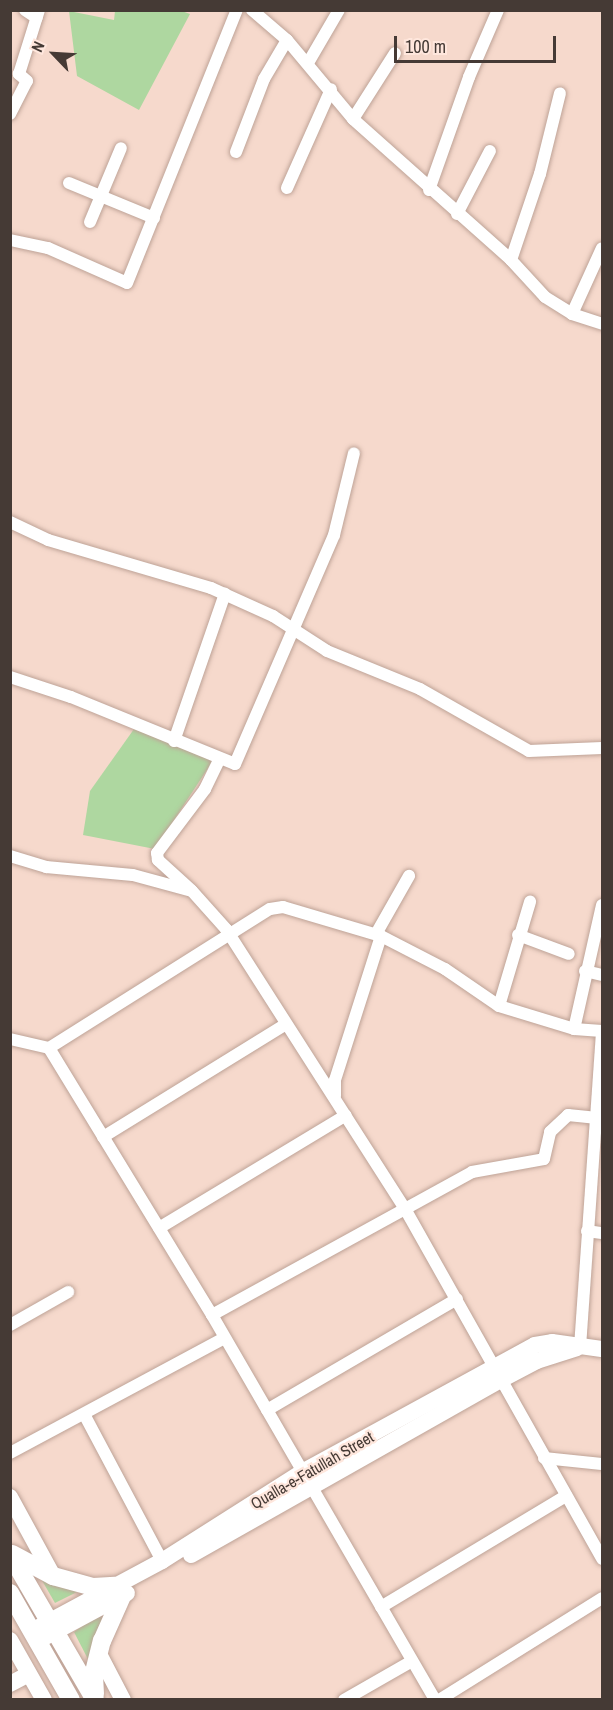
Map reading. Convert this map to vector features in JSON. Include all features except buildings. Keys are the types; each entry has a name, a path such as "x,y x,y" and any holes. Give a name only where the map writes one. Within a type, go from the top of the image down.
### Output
{"main road":[{"name":"Qualla-e-Fatullah Street","path":"35,1636 312,1488 344,1466 496,1375 535,1345 552,1342 603,1349"},
{"name":"Qualla-e-Fatullah Street","path":"118,1591 302,1472 496,1375"},
{"path":"10,1497 53,1576"},
{"path":"10,1553 53,1576 118,1591 94,1672 95,1699"},
{"path":"10,1553 95,1699"},
{"path":"10,1593 71,1700"},
{"path":"10,1640 44,1700"},
{"path":"99,1654 123,1700"},
{"path":"10,1684 29,1674"}],"street":[{"path":"10,114 27,81 19,74 38,14 25,10"},
{"path":"10,240 48,248 124,284 154,218 237,10"},
{"path":"252,10 287,40 331,89 353,119 429,190 511,260 545,297 572,314 603,324"},
{"path":"429,190 469,77 498,10"},
{"path":"308,63 334,12"},
{"path":"236,152 264,79 287,40"},
{"path":"353,119 395,53"},
{"path":"286,188 331,89"},
{"path":"511,260 540,174 560,93"},
{"path":"90,222 121,148"},
{"path":"457,214 490,151"},
{"path":"69,183 154,218"},
{"path":"572,314 603,248"},
{"path":"10,677 71,697 219,760 235,764 295,631 334,535 354,453"},
{"path":"10,522 48,540 122,559 225,594 273,616 327,651 420,689 529,751 603,748"},
{"path":"174,741 225,594"},
{"path":"219,760 206,789 157,853 158,860 192,891 231,937 335,1097 404,1207 457,1299 496,1375 603,1559"},
{"path":"10,856 46,867 133,875 192,891"},
{"path":"335,1097 335,1080 379,935 409,876"},
{"path":"499,1006 518,935 530,902"},
{"path":"574,1029 585,971 603,905"},
{"path":"10,1039 49,1048 231,937 270,909 283,907 379,935 445,969 499,1006 574,1029 603,1033 597,1125 586,1232 580,1347"},
{"path":"518,935 569,954"},
{"path":"585,971 603,975"},
{"path":"103,1137 286,1024"},
{"path":"49,1048 212,1315 223,1339 437,1700 603,1598"},
{"path":"159,1228 346,1115"},
{"path":"212,1315 404,1207 472,1172 544,1159 550,1132 568,1115 597,1125"},
{"path":"586,1232 603,1233"},
{"path":"10,1325 68,1292"},
{"path":"267,1410 457,1299"},
{"path":"10,1453 223,1339"},
{"path":"84,1414 162,1561"},
{"path":"544,1458 603,1464"},
{"path":"381,1607 566,1497"},
{"path":"344,1700 412,1661"}],"green space":[{"path":"179,10 190,14 139,110 77,76 69,11 114,20 115,11"},
{"path":"134,729 214,759 155,849 83,835 90,791"},
{"path":"40,1577 83,1589 55,1603"},
{"path":"108,1608 91,1665 74,1632"}]}
